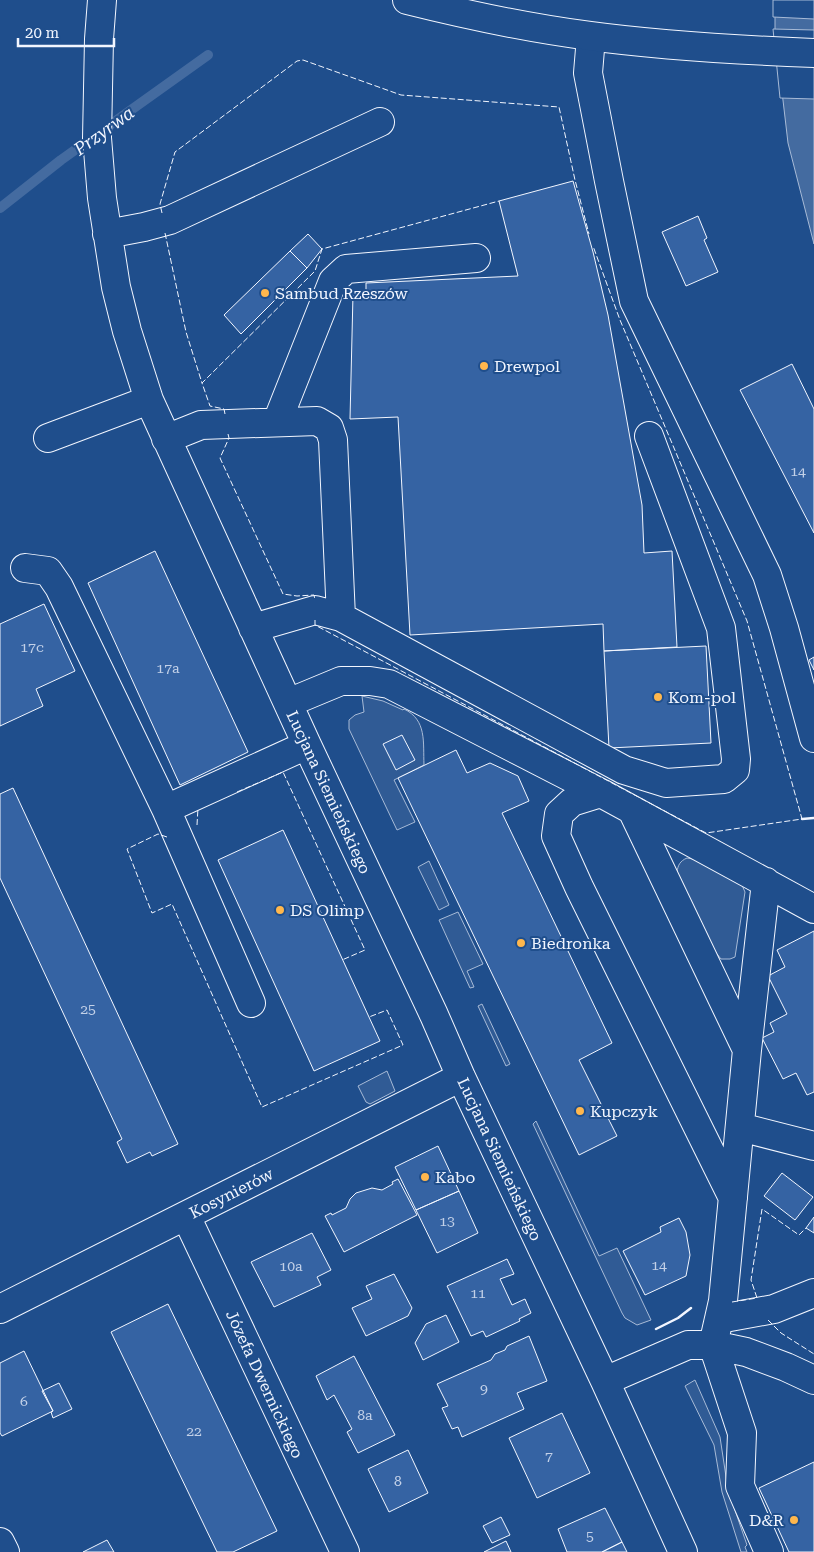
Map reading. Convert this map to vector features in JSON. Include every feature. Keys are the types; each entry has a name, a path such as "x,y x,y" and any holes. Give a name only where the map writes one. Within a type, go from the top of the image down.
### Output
{"street":[{"name":"Lucjana Siemieńskiego","path":"102,0 99,39 97,138 100,180 116,287 127,331 149,400 306,745 605,1381 683,1552"},
{"path":"407,0 460,13 591,37 691,46 814,53"},
{"path":"591,37 588,73 634,301 767,575 784,628 814,738"},
{"path":"107,234 170,220 380,122"},
{"path":"277,422 332,281 346,269 476,258"},
{"path":"48,438 149,400"},
{"path":"166,439 201,425 317,421 330,428 333,440 342,616"},
{"path":"253,628 315,610 342,616 624,770 666,783 724,779 735,770 736,759 721,628 650,436"},
{"path":"25,568 48,571 59,587 166,809 251,1003"},
{"path":"288,703 341,681 389,684 601,793 814,910"},
{"path":"166,809 306,745"},
{"path":"601,793 572,802 559,814 556,836 578,887 733,1198"},
{"path":"632,810 747,1050"},
{"path":"766,882 747,1050 723,1301 713,1345 742,1433 740,1486 768,1552"},
{"name":"Kosynierów","path":"0,1309 461,1077"},
{"path":"740,1127 814,1146"},
{"name":"Józefa Dwernickiego","path":"186,1216 345,1552"},
{"path":"719,1319 774,1309 814,1293"},
{"path":"605,1381 688,1345 713,1345 746,1352 814,1380"},
{"path":"0,1542 5,1552"}],"shaded area":[{"path":"775,0 814,0 814,244 788,143 775,32"},
{"path":"362,696 404,709 417,719 422,732 424,765 394,780 415,822 397,830 349,729 349,720 355,715 364,712"},
{"path":"687,858 693,859 741,883 745,892 735,957 721,959 713,949 677,872 680,864"},
{"path":"429,861 449,905 439,910 418,867"},
{"path":"458,912 483,964 467,971 474,987 470,988 439,920"},
{"path":"482,1004 510,1064 506,1066 478,1006"},
{"path":"387,1071 395,1091 370,1104 366,1102 358,1086"},
{"path":"536,1121 599,1256 617,1248 651,1320 637,1325 625,1318 622,1313 533,1124"},
{"path":"695,1380 720,1437 728,1490 747,1545 745,1547 747,1552 741,1552 722,1492 714,1445 685,1386"}],"pier":[{"path":"773,0 814,0 814,19 773,17"},
{"path":"773,29 814,30 814,99 780,98"}],"building":[{"name":"Drewpol","path":"573,181 608,315 642,505 644,553 672,551 677,647 604,651 603,624 410,635 398,417 350,419 353,294 366,293 366,283 518,276 499,201"},
{"path":"698,216 707,238 704,240 718,272 686,286 662,232"},
{"path":"308,234 322,249 307,268 290,251"},
{"name":"Sambud Rzeszów","path":"290,251 307,268 241,334 224,315"},
{"path":"792,364 814,409 814,533 740,390"},
{"path":"155,551 248,752 180,785 88,583"},
{"path":"44,604 75,671 36,689 43,706 0,726 0,624"},
{"name":"Kom-pol","path":"706,646 711,743 609,748 604,651"},
{"path":"814,657 814,670 809,660"},
{"path":"402,735 415,760 396,770 383,744"},
{"name":"Biedronka","path":"456,750 467,773 490,763 518,776 529,801 502,813 612,1043 579,1060 617,1136 579,1155 398,778"},
{"path":"13,788 178,1144 152,1156 150,1152 127,1163 117,1142 122,1139 0,878 0,794"},
{"name":"DS Olimp","path":"283,830 380,1041 314,1071 218,860"},
{"path":"814,931 814,1092 807,1095 796,1073 783,1079 762,1038 774,1032 770,1023 787,1014 768,976 785,967 777,950"},
{"path":"438,1146 459,1191 416,1210 395,1167"},
{"path":"782,1173 813,1197 795,1220 764,1196"},
{"path":"398,1179 417,1215 344,1252 325,1216 331,1213 332,1215 346,1208 350,1199 356,1193 372,1188 382,1190"},
{"path":"459,1191 478,1233 437,1253 416,1210"},
{"path":"814,1217 814,1233 806,1228"},
{"path":"679,1218 686,1232 690,1255 686,1276 645,1295 623,1251 661,1232 660,1227"},
{"path":"312,1233 331,1270 317,1277 321,1285 274,1307 251,1262"},
{"path":"507,1259 514,1274 500,1279 512,1305 525,1299 531,1313 519,1319 520,1321 486,1337 483,1331 471,1336 447,1286"},
{"path":"394,1274 412,1308 408,1316 366,1336 352,1308 372,1299 366,1286"},
{"path":"168,1304 277,1531 233,1552 217,1552 111,1332"},
{"path":"446,1315 459,1342 423,1360 415,1343 426,1324"},
{"path":"529,1336 547,1381 517,1393 524,1409 462,1437 458,1427 452,1429 442,1408 448,1406 437,1384 491,1360 495,1354 505,1350 507,1346"},
{"path":"24,1351 53,1411 2,1436 0,1433 0,1363"},
{"path":"354,1356 395,1435 358,1453 347,1432 352,1429 334,1395 327,1400 316,1376"},
{"path":"59,1383 72,1409 53,1418 51,1412 53,1411 42,1391"},
{"path":"562,1413 590,1473 537,1498 509,1438"},
{"path":"408,1450 428,1493 389,1512 368,1469"},
{"name":"D&R","path":"814,1462 814,1552 789,1552 759,1488"},
{"path":"605,1508 622,1542 602,1552 567,1552 558,1529"},
{"path":"501,1517 510,1535 492,1543 483,1526"},
{"path":"107,1540 114,1552 83,1552"},
{"path":"506,1541 511,1552 484,1552"},
{"path":"622,1542 627,1552 602,1552"}],"waterway":[{"name":"Przyrwa","path":"0,208 61,160 208,55"}],"fence":[{"path":"162,213 160,204 175,152 297,61 303,60 401,95 559,107 589,234"},
{"path":"225,414 224,409 210,406 202,383 315,271 322,249 499,201"},
{"path":"165,233 186,332 202,383"},
{"path":"315,620 315,625 706,833 802,819 747,621 620,320 593,246"},
{"path":"228,434 229,438 220,458 283,594 297,596 314,595 315,600"},
{"path":"237,792 283,772 365,950 342,960"},
{"path":"197,825 198,808"},
{"path":"167,837 158,834 127,849 152,913 172,904 262,1107 403,1045 387,1010 369,1017"},
{"path":"732,1302 757,1298 751,1280 762,1209 799,1235 806,1228"},
{"path":"768,1320 781,1333 814,1354"}],"wall":[{"path":"802,819 814,818"},
{"path":"656,1329 678,1318 691,1308"}],"place":[{"name":"Sambud Rzeszów","path":"265,293"},
{"name":"Drewpol","path":"484,366"},
{"name":"Kom-pol","path":"658,697"},
{"name":"DS Olimp","path":"280,910"},
{"name":"Biedronka","path":"521,943"},
{"name":"Kupczyk","path":"580,1111"},
{"name":"Kabo","path":"425,1177"},
{"name":"D&R","path":"794,1520"}]}
